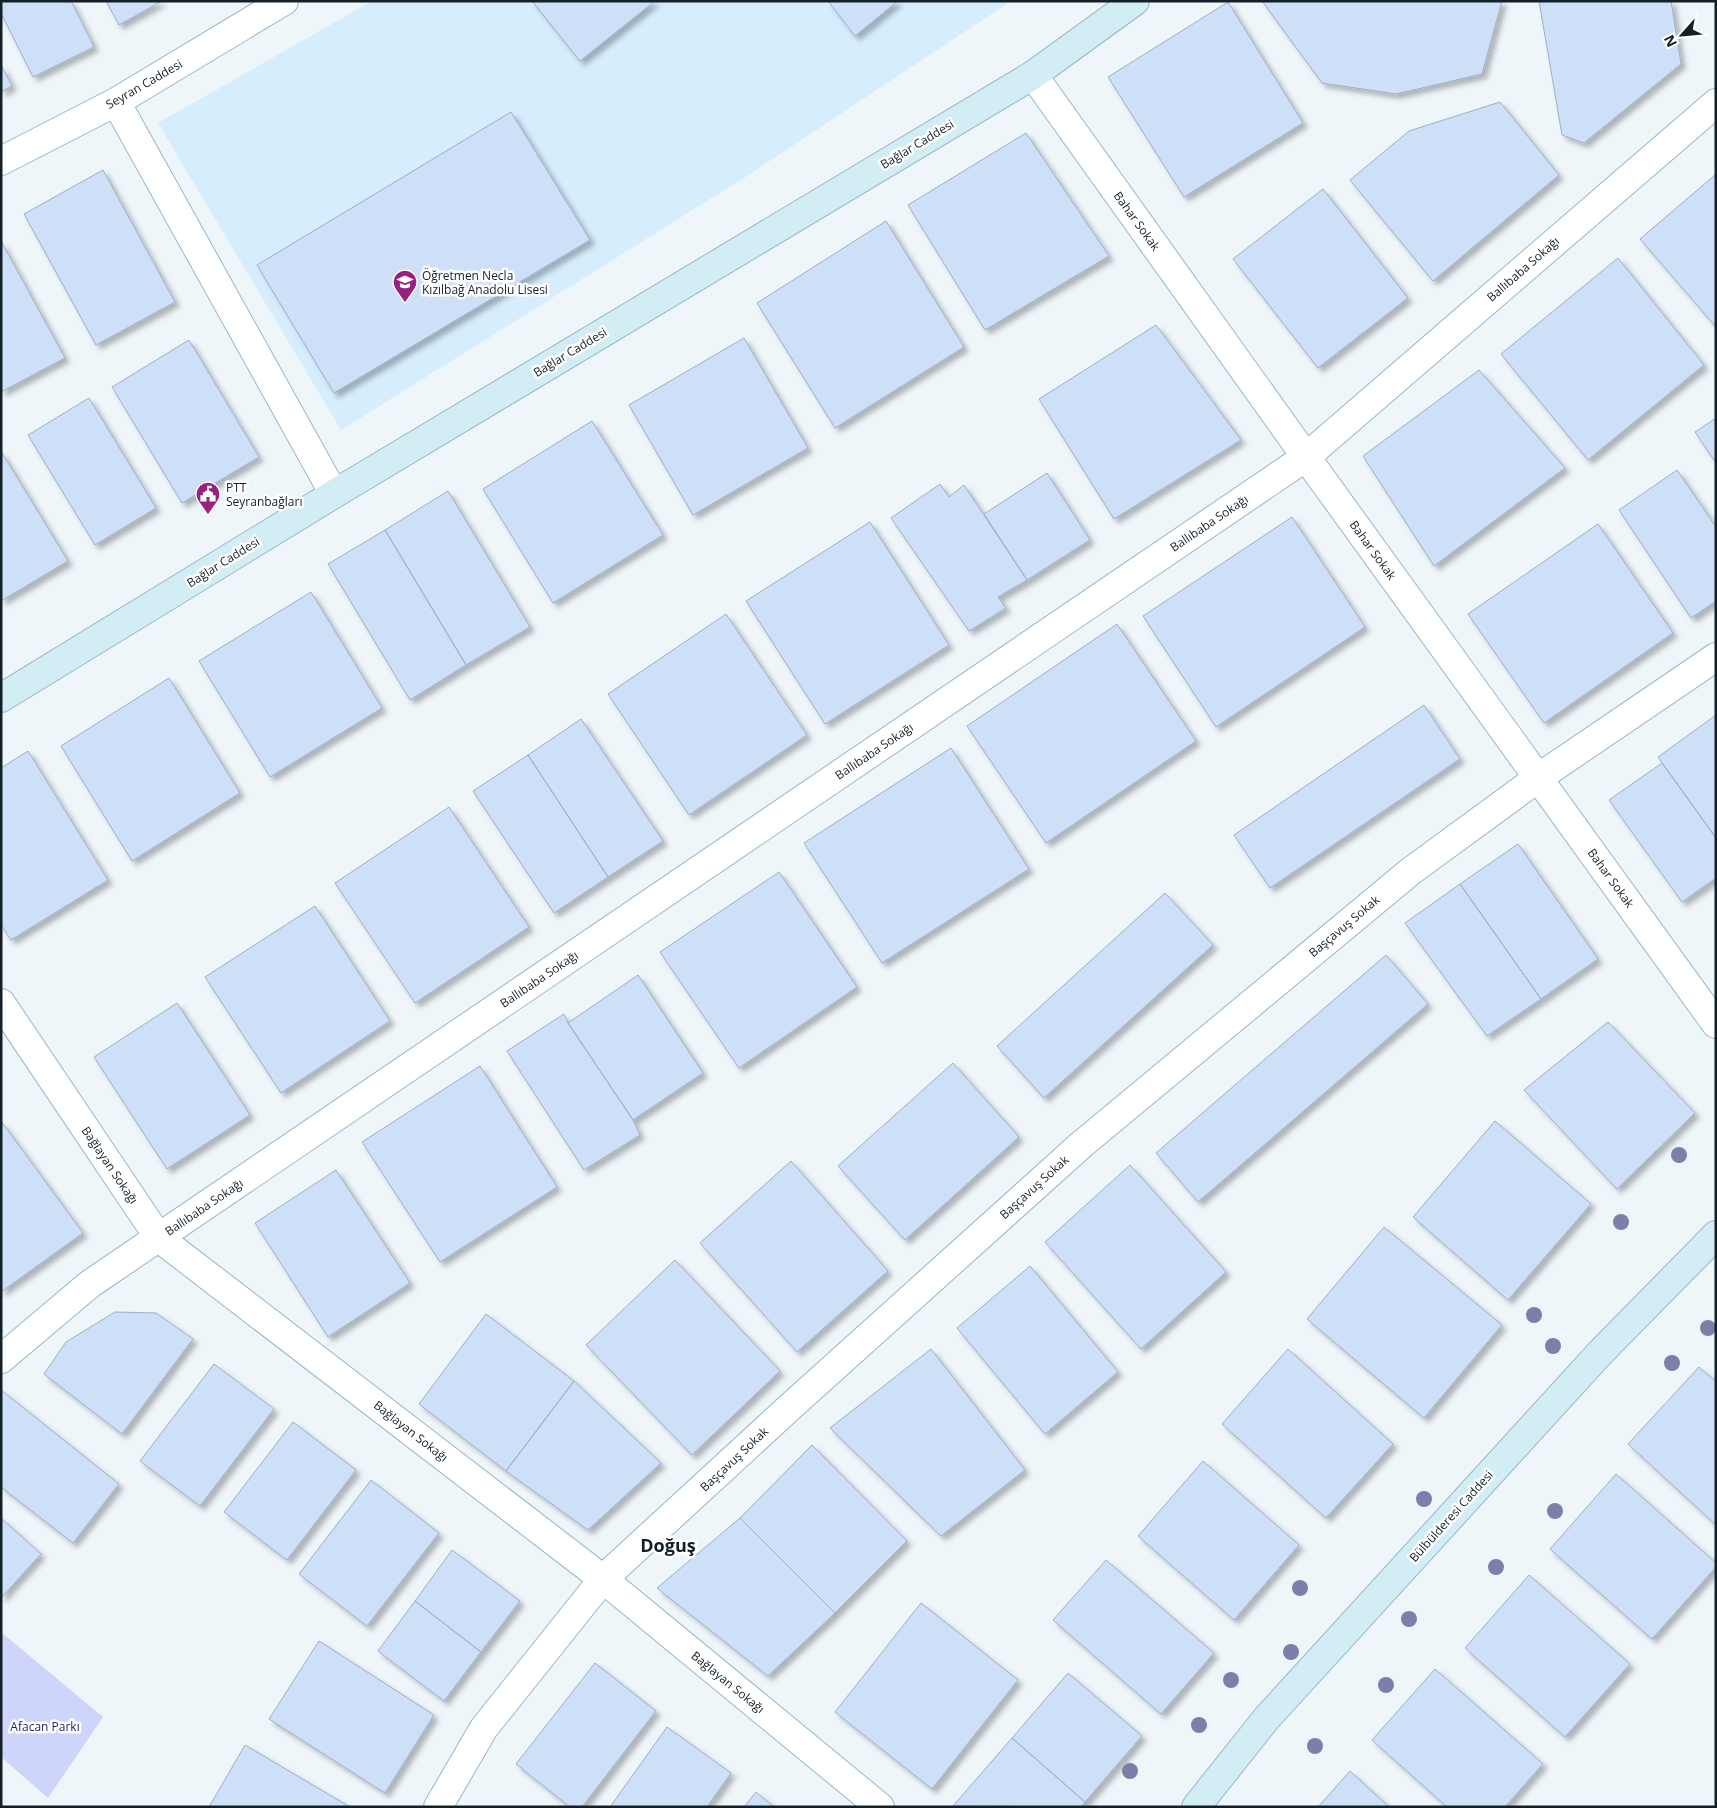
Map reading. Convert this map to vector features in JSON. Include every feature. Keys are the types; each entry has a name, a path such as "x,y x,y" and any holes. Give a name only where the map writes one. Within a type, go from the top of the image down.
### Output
{"main road":[{"name":"Bağlar Caddesi","path":"1,698 334,494 1033,75 1135,1"},
{"name":"Bülbülderesi Caddesi","path":"1196,1807 1266,1719 1600,1353 1716,1235"}],"street":[{"name":"Seyran Caddesi","path":"1,161 116,102 284,1"},
{"name":"Bahar Sokak","path":"1033,75 1306,457 1716,1024"},
{"path":"116,102 334,494"},
{"name":"Ballıbaba Sokağı","path":"1,1359 90,1284 1306,457 1716,103"},
{"name":"Başçavuş Sokak","path":"438,1807 484,1728 602,1579 790,1406 1081,1145 1411,871 1538,778 1716,657"},
{"name":"Bağlayan Sokağı","path":"1,1003 159,1238 602,1579 880,1807"}],"shaded area":[{"name":"Öğretmen Necla Kızılbağ Anadolu Lisesi","path":"372,1 1011,1 747,176 341,430 158,123"}],"green space":[{"name":"Afacan Parkı","path":"1,1632 103,1717 48,1798 1,1757"}],"building":[{"path":"1,1 71,1 94,47 33,77 1,13"},
{"path":"106,1 162,1 119,25"},
{"path":"532,1 655,1 580,61"},
{"path":"828,1 898,1 855,36"},
{"path":"1262,1 1502,1 1482,74 1396,94 1322,83"},
{"path":"1539,1 1671,1 1681,64 1584,143 1562,135"},
{"path":"1228,2 1303,123 1184,197 1108,77"},
{"path":"1,65 12,86 1,92"},
{"path":"1500,102 1559,175 1433,281 1350,180 1409,131"},
{"path":"511,112 590,240 334,393 257,265"},
{"path":"1026,133 1109,256 985,330 908,205"},
{"path":"103,170 175,302 96,345 24,214"},
{"path":"1716,174 1716,327 1640,239"},
{"path":"1323,189 1408,298 1318,368 1233,259"},
{"path":"886,221 964,347 835,428 757,303"},
{"path":"1,241 65,358 1,392"},
{"path":"1618,258 1704,365 1588,460 1501,354"},
{"path":"1156,325 1241,440 1114,519 1039,399"},
{"path":"744,338 808,448 693,515 629,405"},
{"path":"189,340 259,457 182,503 112,387"},
{"path":"1479,370 1565,468 1434,566 1363,456"},
{"path":"89,398 156,508 95,545 28,435"},
{"path":"1716,418 1716,463 1695,432"},
{"path":"592,421 663,535 553,603 483,489"},
{"path":"1,451 68,561 1,601"},
{"path":"1677,470 1716,527 1716,601 1691,618 1619,510"},
{"path":"1047,473 1090,540 1027,580 984,514"},
{"path":"940,484 949,497 964,485 1027,580 998,597 1006,608 969,631 891,518"},
{"path":"448,491 530,627 466,665 385,530"},
{"path":"1292,517 1365,627 1216,727 1143,616"},
{"path":"870,522 949,645 825,724 746,601"},
{"path":"1598,524 1673,633 1544,723 1468,614"},
{"path":"385,530 466,665 410,700 328,564"},
{"path":"311,592 382,708 270,777 199,661"},
{"path":"726,614 807,735 689,815 608,694"},
{"path":"1117,624 1196,741 1046,843 967,726"},
{"path":"169,678 240,793 132,861 61,746"},
{"path":"1424,705 1460,759 1270,888 1234,835"},
{"path":"1716,715 1716,838 1658,757"},
{"path":"581,719 663,841 608,877 528,755"},
{"path":"951,748 1029,869 882,963 804,843"},
{"path":"28,751 108,880 11,940 1,925 1,768"},
{"path":"528,755 608,877 554,913 473,791"},
{"path":"1662,763 1716,838 1716,878 1682,902 1609,800"},
{"path":"449,807 529,927 415,1003 335,883"},
{"path":"1518,844 1598,959 1541,999 1460,884"},
{"path":"779,872 857,987 739,1068 660,952"},
{"path":"1460,884 1541,999 1487,1036 1405,923"},
{"path":"1165,893 1213,945 1044,1098 997,1046"},
{"path":"315,906 390,1021 281,1093 205,977"},
{"path":"1386,955 1428,1004 1198,1202 1156,1153"},
{"path":"638,975 703,1073 633,1120 568,1023"},
{"path":"177,1003 250,1115 167,1169 94,1057"},
{"path":"564,1014 568,1023 633,1120 640,1135 584,1170 507,1051"},
{"path":"1608,1022 1695,1113 1617,1189 1524,1090"},
{"path":"953,1063 1019,1137 905,1240 838,1166"},
{"path":"480,1066 557,1187 440,1262 362,1142"},
{"path":"1,1121 83,1233 1,1292"},
{"path":"1495,1121 1591,1204 1508,1300 1413,1217"},
{"path":"791,1161 888,1271 797,1352 700,1243"},
{"path":"1130,1165 1226,1272 1141,1349 1045,1242"},
{"path":"336,1170 410,1283 328,1337 255,1223"},
{"path":"1384,1227 1502,1325 1424,1418 1307,1319"},
{"path":"675,1260 780,1371 692,1455 586,1345"},
{"path":"1030,1266 1118,1372 1045,1434 957,1328"},
{"path":"115,1312 156,1313 193,1339 122,1434 44,1374 66,1342"},
{"path":"486,1314 574,1381 506,1471 419,1404"},
{"path":"931,1349 1025,1470 941,1536 830,1428"},
{"path":"1288,1349 1393,1444 1326,1518 1222,1424"},
{"path":"214,1364 274,1409 200,1506 140,1461"},
{"path":"1699,1367 1716,1382 1716,1525 1628,1444"},
{"path":"574,1381 661,1463 588,1530 506,1471"},
{"path":"1,1390 119,1484 73,1543 1,1487"},
{"path":"293,1422 356,1470 287,1560 224,1512"},
{"path":"812,1445 907,1541 835,1613 740,1518"},
{"path":"1203,1461 1299,1545 1234,1620 1138,1536"},
{"path":"1616,1474 1716,1563 1716,1567 1652,1639 1550,1549"},
{"path":"371,1480 439,1533 367,1626 299,1574"},
{"path":"1,1518 41,1554 1,1598"},
{"path":"740,1518 835,1613 768,1676 657,1588"},
{"path":"452,1550 520,1601 481,1652 415,1601"},
{"path":"1106,1560 1214,1653 1161,1714 1053,1620"},
{"path":"1529,1575 1630,1664 1565,1737 1465,1648"},
{"path":"415,1601 481,1652 444,1701 378,1651"},
{"path":"921,1603 1018,1680 932,1789 835,1712"},
{"path":"319,1641 434,1715 385,1793 269,1719"},
{"path":"595,1663 656,1711 582,1807 570,1807 516,1764"},
{"path":"1435,1669 1543,1764 1505,1807 1447,1807 1372,1740"},
{"path":"1068,1673 1142,1736 1085,1802 1012,1738"},
{"path":"667,1727 731,1773 707,1807 610,1807"},
{"path":"1012,1738 1085,1802 1081,1807 953,1806"},
{"path":"245,1745 350,1807 209,1807"},
{"path":"1350,1771 1389,1807 1318,1807"},
{"path":"756,1792 774,1807 744,1807"}],"place":[{"name":"Öğretmen Necla Kızılbağ Anadolu Lisesi","path":"405,303"},
{"name":"PTT Seyranbağları","path":"208,515"}],"district":[{"name":"Doğuş","path":"668,1545"}]}
